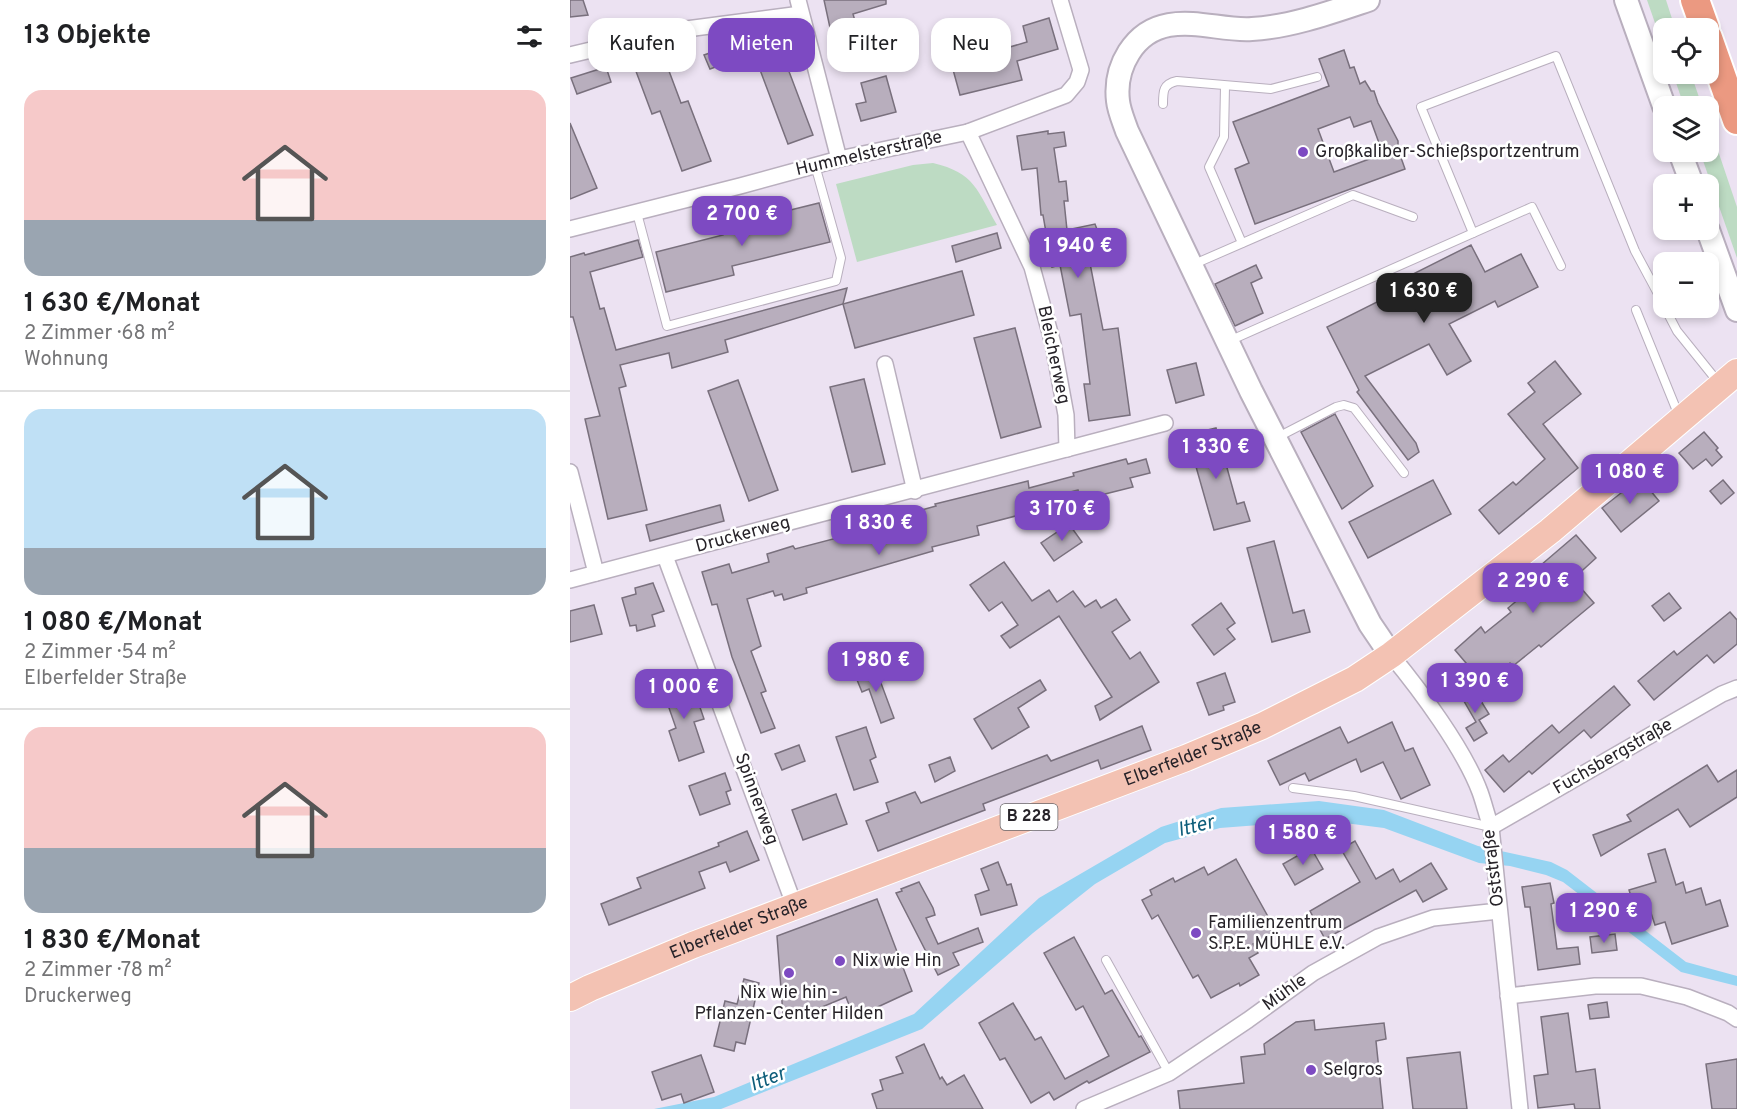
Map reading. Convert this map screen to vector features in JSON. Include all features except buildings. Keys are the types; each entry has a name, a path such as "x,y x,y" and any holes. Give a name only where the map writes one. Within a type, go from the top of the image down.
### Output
{"highway":[{"path":"1695,0 1701,18"},
{"path":"1719,69 1737,120"}],"main road":[{"path":"1368,0 1318,17 1252,29 1190,24 1169,25 1139,39 1128,52 1117,76 1118,102 1128,131 1190,265 1370,624 1391,655"},
{"path":"1626,0 1660,96"},
{"path":"1712,240 1735,303"},
{"name":"Elberfelder Straße","path":"570,998 693,945 1174,762 1262,726 1355,679 1391,655 1550,531 1729,379"}],"street":[{"name":"Hummelsterstraße","path":"570,229 839,159 968,132 1066,95 1077,82 1081,70 1060,0"},
{"path":"570,55 671,31 800,7 839,159"},
{"name":"Bleicherweg","path":"968,132 1032,267 1053,344 1066,415 1068,449"},
{"path":"885,364 915,490"},
{"name":"Druckerweg","path":"570,580 1165,423"},
{"path":"570,472 596,573"},
{"name":"Spinnerweg","path":"665,556 795,907"},
{"name":"Oststraße","path":"1391,655 1415,685 1464,759 1480,790 1491,827 1520,1109"},
{"name":"Fuchsbergstraße","path":"1491,827 1722,694 1737,688"},
{"name":"Mühle","path":"1084,1109 1169,1073 1313,973 1378,937 1432,918 1499,911"},
{"path":"1508,996 1595,986 1641,986 1687,997 1728,1013 1737,1019"}],"lane":[{"path":"1473,233 1422,107 1556,56 1635,251 1653,285"},
{"path":"1163,104 1163,91 1170,82 1271,89 1317,77"},
{"path":"1225,86 1224,137 1209,167 1242,243"},
{"path":"637,213 667,326 836,281 841,258 815,165"},
{"path":"1190,265 1353,195 1413,217"},
{"path":"1228,342 1532,207 1561,266"},
{"path":"1636,310 1681,420"},
{"path":"1670,318 1677,332 1729,379"},
{"path":"1275,438 1336,407 1349,405 1354,408 1404,473"},
{"path":"1293,788 1354,796 1491,827"},
{"path":"1106,960 1169,1073"}],"green space":[{"path":"1647,0 1666,0 1672,18 1653,18"},
{"path":"1676,84 1694,84 1699,96 1681,96"},
{"path":"1719,154 1737,207 1737,258 1719,206 1719,174 1708,174 1703,162 1719,162"},
{"path":"933,163 958,172 966,178 979,193 997,225 857,262 836,184 913,165"}],"water":[{"name":"Itter","path":"1319,801 1384,810 1478,846 1551,862 1567,870 1686,962 1737,976 1737,986 1681,972 1563,882 1546,875 1510,866 1479,863 1384,828 1321,820 1220,828 1165,843 1095,884 1033,933 922,1029 721,1109 654,1109 714,1097 914,1014 1039,898 1161,827 1221,808"}],"place":[{"name":"Großkaliber-Schießsportzentrum","path":"1303,152"},
{"name":"Familienzentrum S.P.E. MÜHLE e.V.","path":"1196,933"},
{"name":"Nix wie Hin","path":"840,961"},
{"name":"Nix wie hin - Pflanzen-Center Hilden","path":"789,973"},
{"name":"Selgros","path":"1311,1070"}]}
